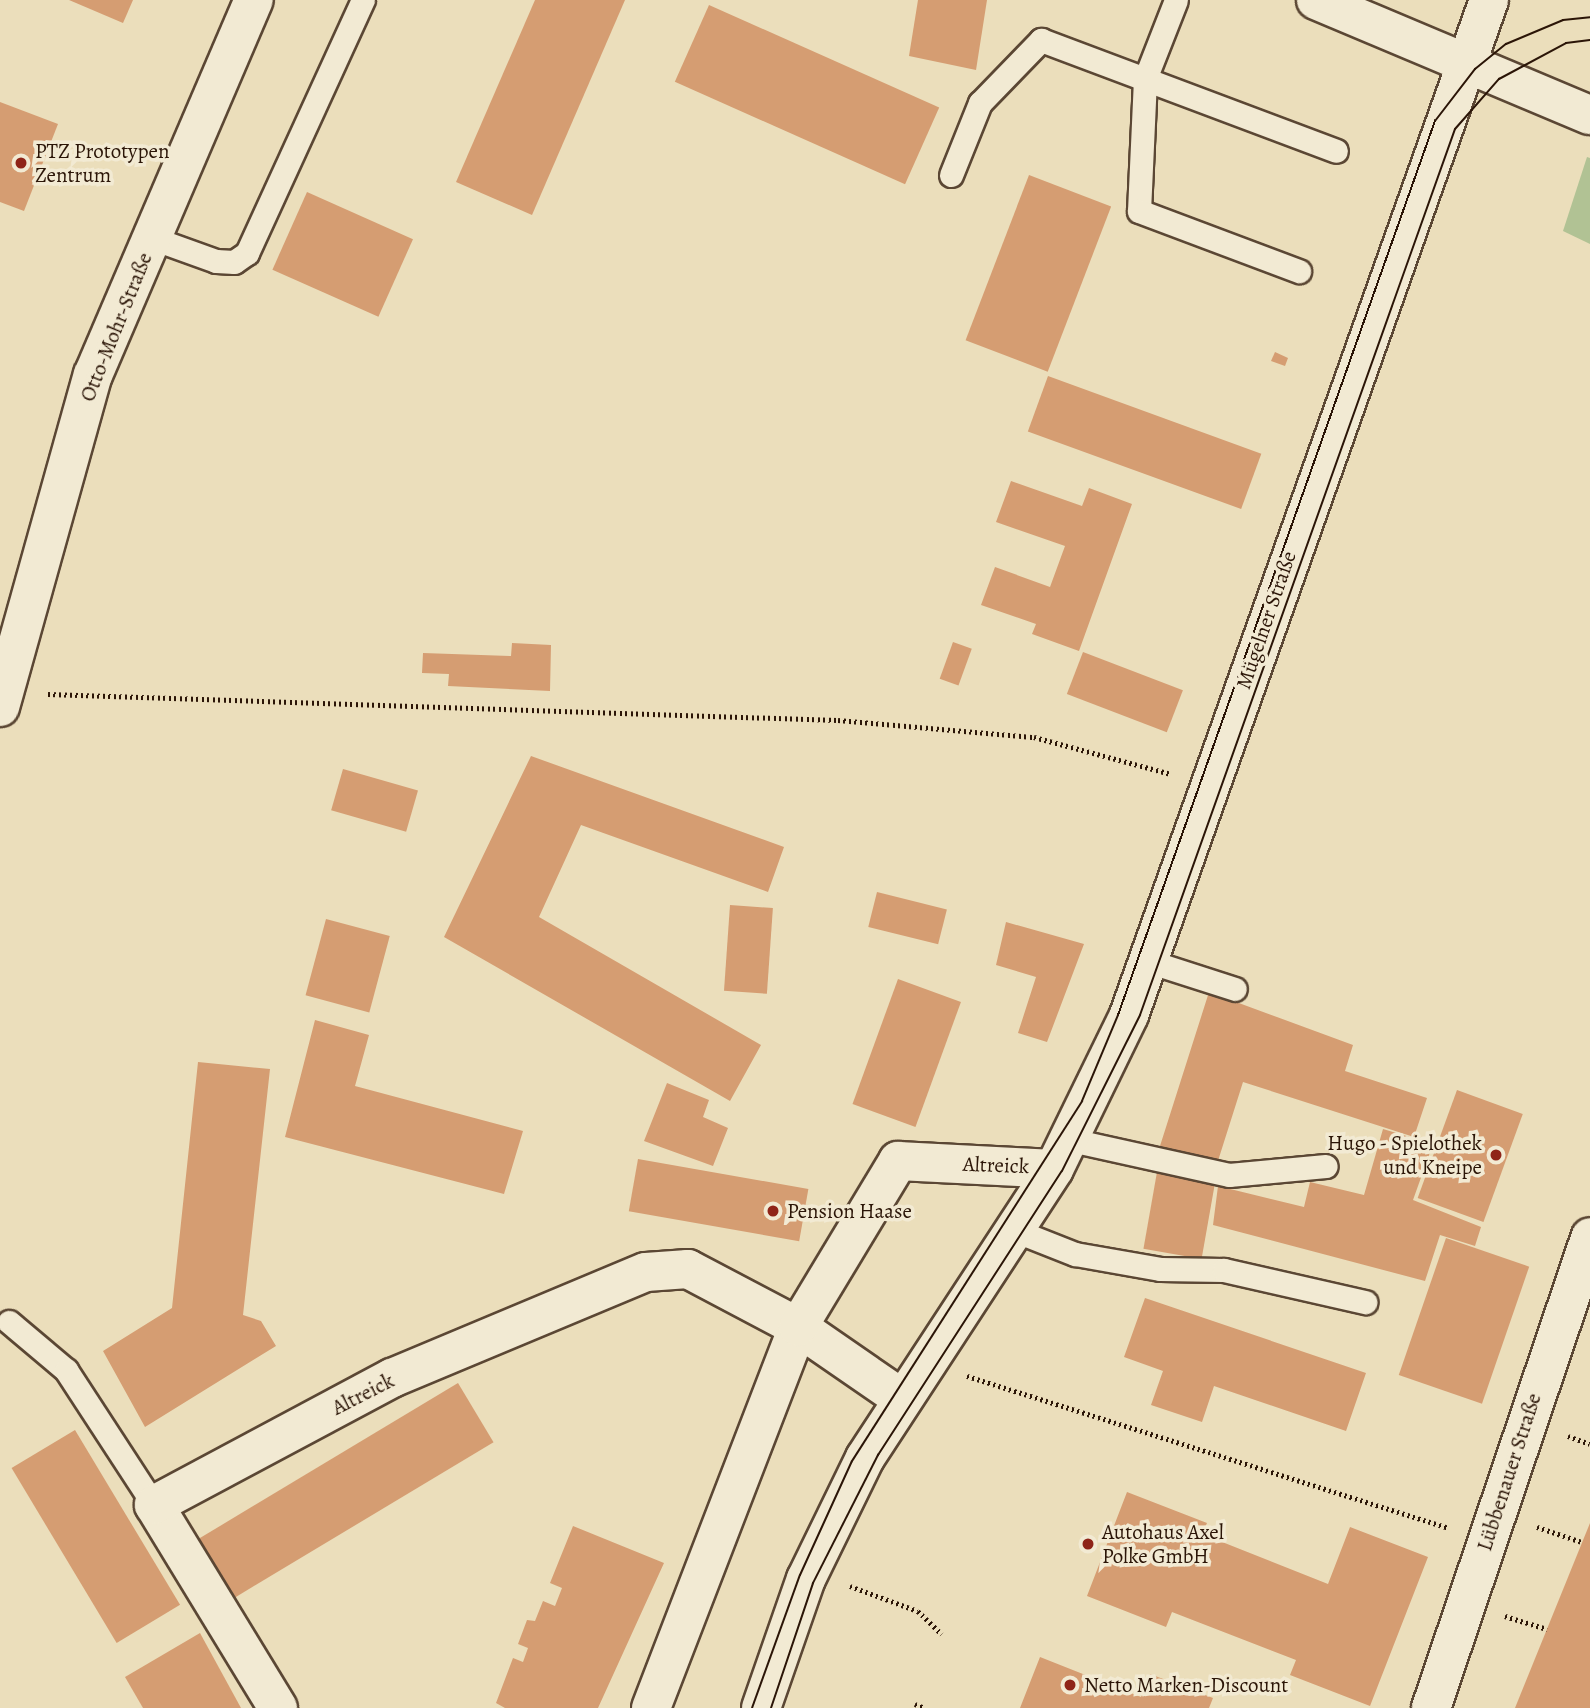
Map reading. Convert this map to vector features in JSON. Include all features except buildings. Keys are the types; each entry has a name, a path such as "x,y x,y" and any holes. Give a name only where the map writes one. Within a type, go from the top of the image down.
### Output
{"street":[{"name":"Otto-Mohr-Straße","path":"2,699 93,375 254,0"},
{"path":"1317,0 1590,115"},
{"name":"Mügelner Straße","path":"1062,1154 1148,961 1489,0"},
{"name":"Altreick","path":"761,1708 810,1572 901,1398 1062,1154"},
{"name":"Altreick","path":"651,1708 798,1327 898,1161 1062,1154"},
{"name":"Lübbenauer Straße","path":"1431,1708 1590,1237"},
{"name":"Altreick","path":"154,1505 392,1378 646,1272 688,1269 798,1327 901,1398"},
{"path":"154,1505 278,1708"}],"lane":[{"path":"152,238 216,261 234,262 247,253 363,0"},
{"path":"1177,0 1145,79 1139,211 1299,271"},
{"path":"951,175 980,103 1041,40 1336,151"},
{"path":"1148,961 1235,989"},
{"path":"1062,1154 1229,1175 1326,1166"},
{"path":"1013,1230 1075,1254 1160,1269 1224,1270 1366,1302"},
{"path":"9,1322 66,1370 154,1505"}],"path":[{"path":"2,699 838,720 1034,737 1209,784"},
{"path":"926,1360 1029,1401 1487,1539"},
{"path":"810,1572 918,1611 942,1634"},
{"path":"915,1704 925,1708"}],"green space":[{"path":"1587,157 1590,158 1590,244 1563,231"}],"tram line":[{"path":"752,1708 800,1575 852,1461 1082,1101 1118,1015 1435,121 1475,69 1506,44 1563,20 1590,17"},
{"path":"771,1708 813,1583 878,1455 1062,1171 1140,1015 1455,129 1499,79 1566,43 1590,40"}],"place":[{"name":"PTZ Prototypen Zentrum","path":"21,163"},
{"name":"Hugo - Spielothek und Kneipe","path":"1496,1155"},
{"name":"Pension Haase","path":"773,1211"},
{"name":"Autohaus Axel Polke GmbH","path":"1088,1544"},
{"name":"Netto Marken-Discount","path":"1070,1685"}]}
